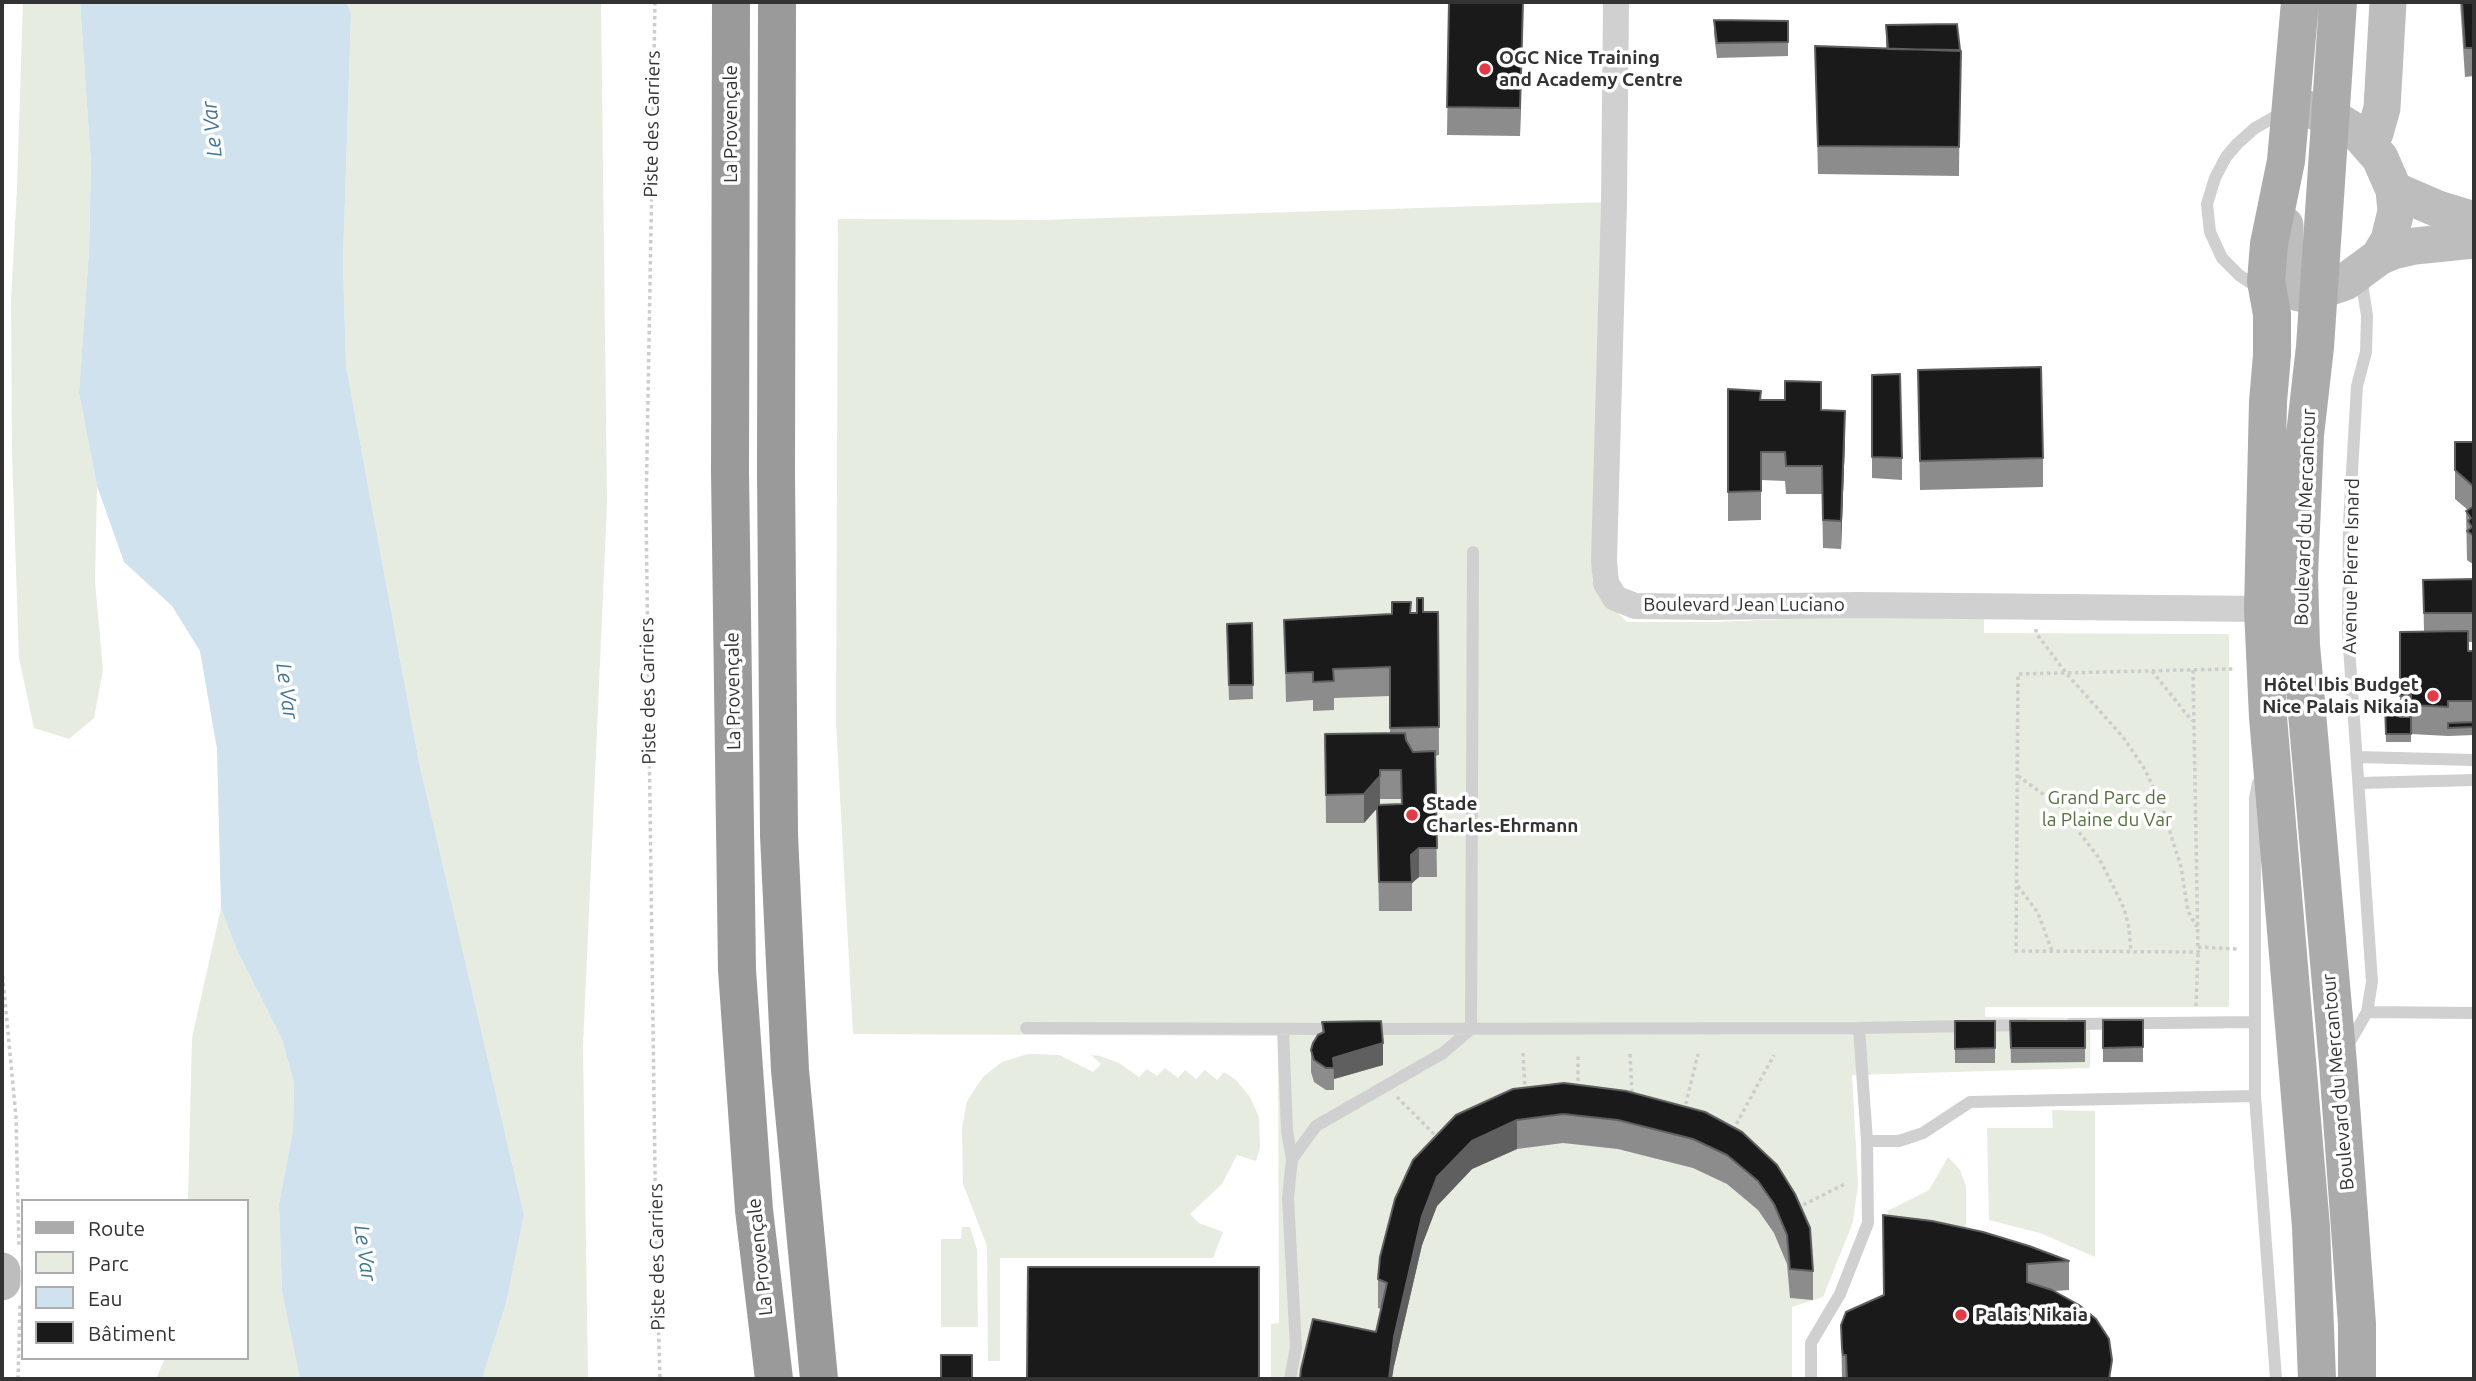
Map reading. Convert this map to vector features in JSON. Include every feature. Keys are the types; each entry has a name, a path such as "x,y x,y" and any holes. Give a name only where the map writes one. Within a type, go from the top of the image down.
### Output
{"highway":[{"name":"La Provençale","path":"732,2 730,472 737,970 754,1210 774,1379"},
{"path":"777,2 776,485 779,835 790,1070 819,1379"}],"main road":[{"name":"Boulevard du Mercantour","path":"2300,2 2286,161 2269,244 2266,281 2272,314 2272,355 2263,608 2268,717 2311,1227 2317,1379"},
{"name":"Boulevard du Mercantour","path":"2338,2 2319,292 2305,435 2299,575 2302,659 2338,1064 2357,1324 2365,1379"},
{"path":"2367,142 2375,133 2382,108 2388,2"},
{"path":"2292,108 2307,109 2330,116 2353,129 2380,158 2394,190 2396,211 2389,240 2370,264"},
{"path":"2286,161 2286,280 2288,287 2299,293 2319,292 2345,282 2370,264 2415,246 2474,240"},
{"path":"2394,190 2438,209 2474,220"},
{"name":"Boulevard du Mercantour","path":"2311,1227 2332,1379"},
{"name":"Boulevard du Mercantour","path":"2357,1324 2357,1379"}],"street":[{"name":"Boulevard Jean Luciano","path":"1616,2 1614,203 1604,561 1606,583 1615,598 1635,606 2263,608"}],"lane":[{"path":"2269,295 2239,275 2222,258 2210,232 2207,204 2214,178 2237,144 2270,117 2292,108"},
{"name":"Avenue Pierre Isnard","path":"2338,1064 2367,1013 2372,982 2348,632 2349,524 2357,386 2365,352 2370,264"},
{"path":"1292,1159 1316,1126 1443,1053 1471,1029 1474,552"},
{"path":"2268,717 2255,798 2254,1022 2255,1096 2276,1379"},
{"path":"2357,757 2474,760"},
{"path":"2360,783 2474,780"},
{"path":"2367,1013 2474,1013"},
{"path":"2062,1025 2254,1022"},
{"path":"1027,1028 1859,1028 2035,1025"},
{"path":"1811,1379 1811,1343 1840,1294 1868,1223 1867,1141 1859,1028"},
{"path":"1283,1029 1287,1132 1292,1159 1288,1198 1296,1348 1290,1379"},
{"path":"1867,1141 1899,1141 1923,1133 1970,1102 2255,1096"}],"path":[{"name":"Piste des Carriers","path":"655,2 646,510 660,1379"},
{"path":"2034,606 2036,634 2066,673 2123,737 2144,768 2161,803 2180,867 2188,911 2198,929"},
{"path":"2255,951 2016,951 2018,674 2265,669"},
{"path":"2193,670 2197,1023"},
{"path":"2152,671 2194,723"},
{"path":"2018,776 2058,805 2099,858 2124,908 2131,951"},
{"path":"2017,884 2038,914 2052,951"},
{"path":"2,969 16,1117 10,1274 18,1379"},
{"path":"1522,1053 1525,1093"},
{"path":"1578,1053 1578,1091"},
{"path":"1630,1054 1632,1102"},
{"path":"1684,1114 1698,1054"},
{"path":"1732,1133 1774,1055"},
{"path":"1386,1086 1442,1142"},
{"path":"1797,1208 1845,1184"}],"green space":[{"path":"23,2 80,2 91,164 89,251 79,393 97,486 95,582 103,670 94,718 69,739 34,728 19,658 12,452 11,301"},
{"path":"346,2 601,2 607,504 583,1046 588,1379 482,1379 506,1304 524,1215 419,762 346,366 343,262 351,13"},
{"name":"Stade Charles-Ehrmann","path":"1608,202 1592,580 1601,597 1627,622 1716,622 1859,616 1984,619 1984,633 2229,634 2229,1007 1985,1007 1985,1017 2090,1018 2090,1068 1852,1075 1858,1184 1853,1222 1823,1297 1792,1307 1792,1379 1271,1379 1271,1324 1279,1323 1278,1036 853,1034 836,722 838,219 1043,220"},
{"path":"221,908 236,948 282,1039 294,1083 293,1130 279,1204 282,1292 300,1379 156,1379 164,1360 248,1360 248,1199 188,1199 192,1038"},
{"path":"1028,1054 1059,1055 1093,1072 1101,1064 1091,1055 1100,1056 1119,1063 1139,1077 1147,1069 1157,1076 1165,1068 1178,1078 1185,1070 1196,1079 1205,1070 1217,1080 1224,1072 1236,1080 1250,1097 1259,1117 1260,1148 1256,1161 1237,1155 1222,1184 1190,1214 1199,1223 1223,1232 1213,1258 1000,1258 1000,1361 988,1361 987,1246 963,1184 962,1128 967,1101 983,1077 1002,1062"},
{"path":"2052,1110 2095,1111 2095,1257 2040,1233 1989,1220 1987,1128 2053,1128"},
{"path":"1948,1157 1960,1170 1966,1186 1966,1229 1892,1222 1887,1211 1929,1190"},
{"path":"962,1227 970,1227 977,1250 978,1327 941,1327 941,1239 961,1239"}],"water":[{"name":"Le Var","path":"80,2 346,2 351,13 343,262 346,366 419,762 524,1215 506,1304 482,1379 300,1379 282,1292 279,1204 293,1130 294,1083 282,1039 236,948 221,908 217,749 200,651 172,606 124,562 97,486 79,393 89,251 91,164"}],"building":[{"name":"OGC Nice Training and Academy Centre","path":"1449,2 1523,2 1520,108 1447,107"},
{"path":"2462,2 2474,2 2474,48 2465,48"},
{"path":"1714,20 1788,21 1788,42 1717,43"},
{"path":"1957,24 1960,50 1888,49 1886,25"},
{"path":"1815,46 1961,51 1959,147 1818,146"},
{"path":"2041,367 2043,458 1920,461 1918,370"},
{"path":"1900,374 1902,458 1872,457 1872,375"},
{"path":"1785,381 1821,382 1821,410 1845,411 1841,521 1823,520 1822,466 1786,466 1785,452 1761,452 1761,491 1728,492 1728,389 1761,391 1760,400 1785,400"},
{"path":"2455,442 2474,442 2474,487 2455,470"},
{"path":"2474,506 2474,536 2467,531 2472,527 2468,521 2471,518 2466,511"},
{"path":"2474,579 2474,613 2424,613 2423,580"},
{"path":"1417,598 1423,598 1423,612 1438,612 1439,727 1390,728 1390,667 1333,669 1334,681 1313,682 1313,672 1286,673 1284,620 1392,614 1392,602 1411,602 1410,613 1417,613"},
{"path":"1252,623 1253,685 1229,685 1227,624"},
{"path":"2468,631 2468,651 2474,651 2474,701 2448,701 2448,707 2411,705 2411,695 2400,696 2400,632"},
{"path":"2385,704 2400,704 2400,717 2411,717 2411,734 2386,734"},
{"path":"2474,722 2474,727 2448,728 2448,723"},
{"path":"1405,733 1413,752 1435,751 1437,848 1419,848 1411,855 1412,882 1379,882 1377,805 1402,804 1401,770 1380,770 1380,776 1364,794 1326,795 1325,734"},
{"path":"2103,1020 2143,1020 2143,1047 2103,1048"},
{"path":"1381,1021 1383,1043 1333,1058 1334,1068 1326,1068 1314,1060 1311,1050 1318,1035 1324,1032 1322,1022"},
{"path":"1955,1021 1995,1021 1995,1048 1955,1049"},
{"path":"2010,1021 2085,1021 2085,1048 2011,1048"},
{"path":"1564,1083 1626,1091 1705,1112 1742,1132 1777,1165 1795,1194 1810,1228 1813,1271 1790,1269 1787,1235 1774,1204 1758,1181 1727,1155 1693,1139 1618,1120 1563,1114 1517,1120 1472,1141 1437,1177 1422,1216 1394,1337 1389,1379 1300,1379 1313,1319 1376,1332 1387,1283 1378,1279 1380,1257 1395,1199 1413,1160 1456,1115 1513,1089"},
{"name":"Palais Nikaia","path":"1883,1215 1932,1221 1983,1232 2069,1261 2027,1264 2027,1282 2052,1290 2079,1305 2096,1319 2109,1339 2112,1360 2109,1379 1847,1379 1841,1325 1846,1312 1884,1295"},
{"path":"1028,1267 1259,1267 1259,1379 1027,1379"},
{"path":"941,1355 972,1355 972,1379 941,1379"}],"place":[{"name":"OGC Nice Training and Academy Centre","path":"1485,69"},
{"name":"Hôtel Ibis Budget Nice Palais Nikaia","path":"2433,696"},
{"name":"Stade Charles-Ehrmann","path":"1412,815"},
{"name":"Palais Nikaia","path":"1961,1315"}],"park label":[{"name":"Grand Parc de la Plaine du Var","path":"2107,809"}]}
